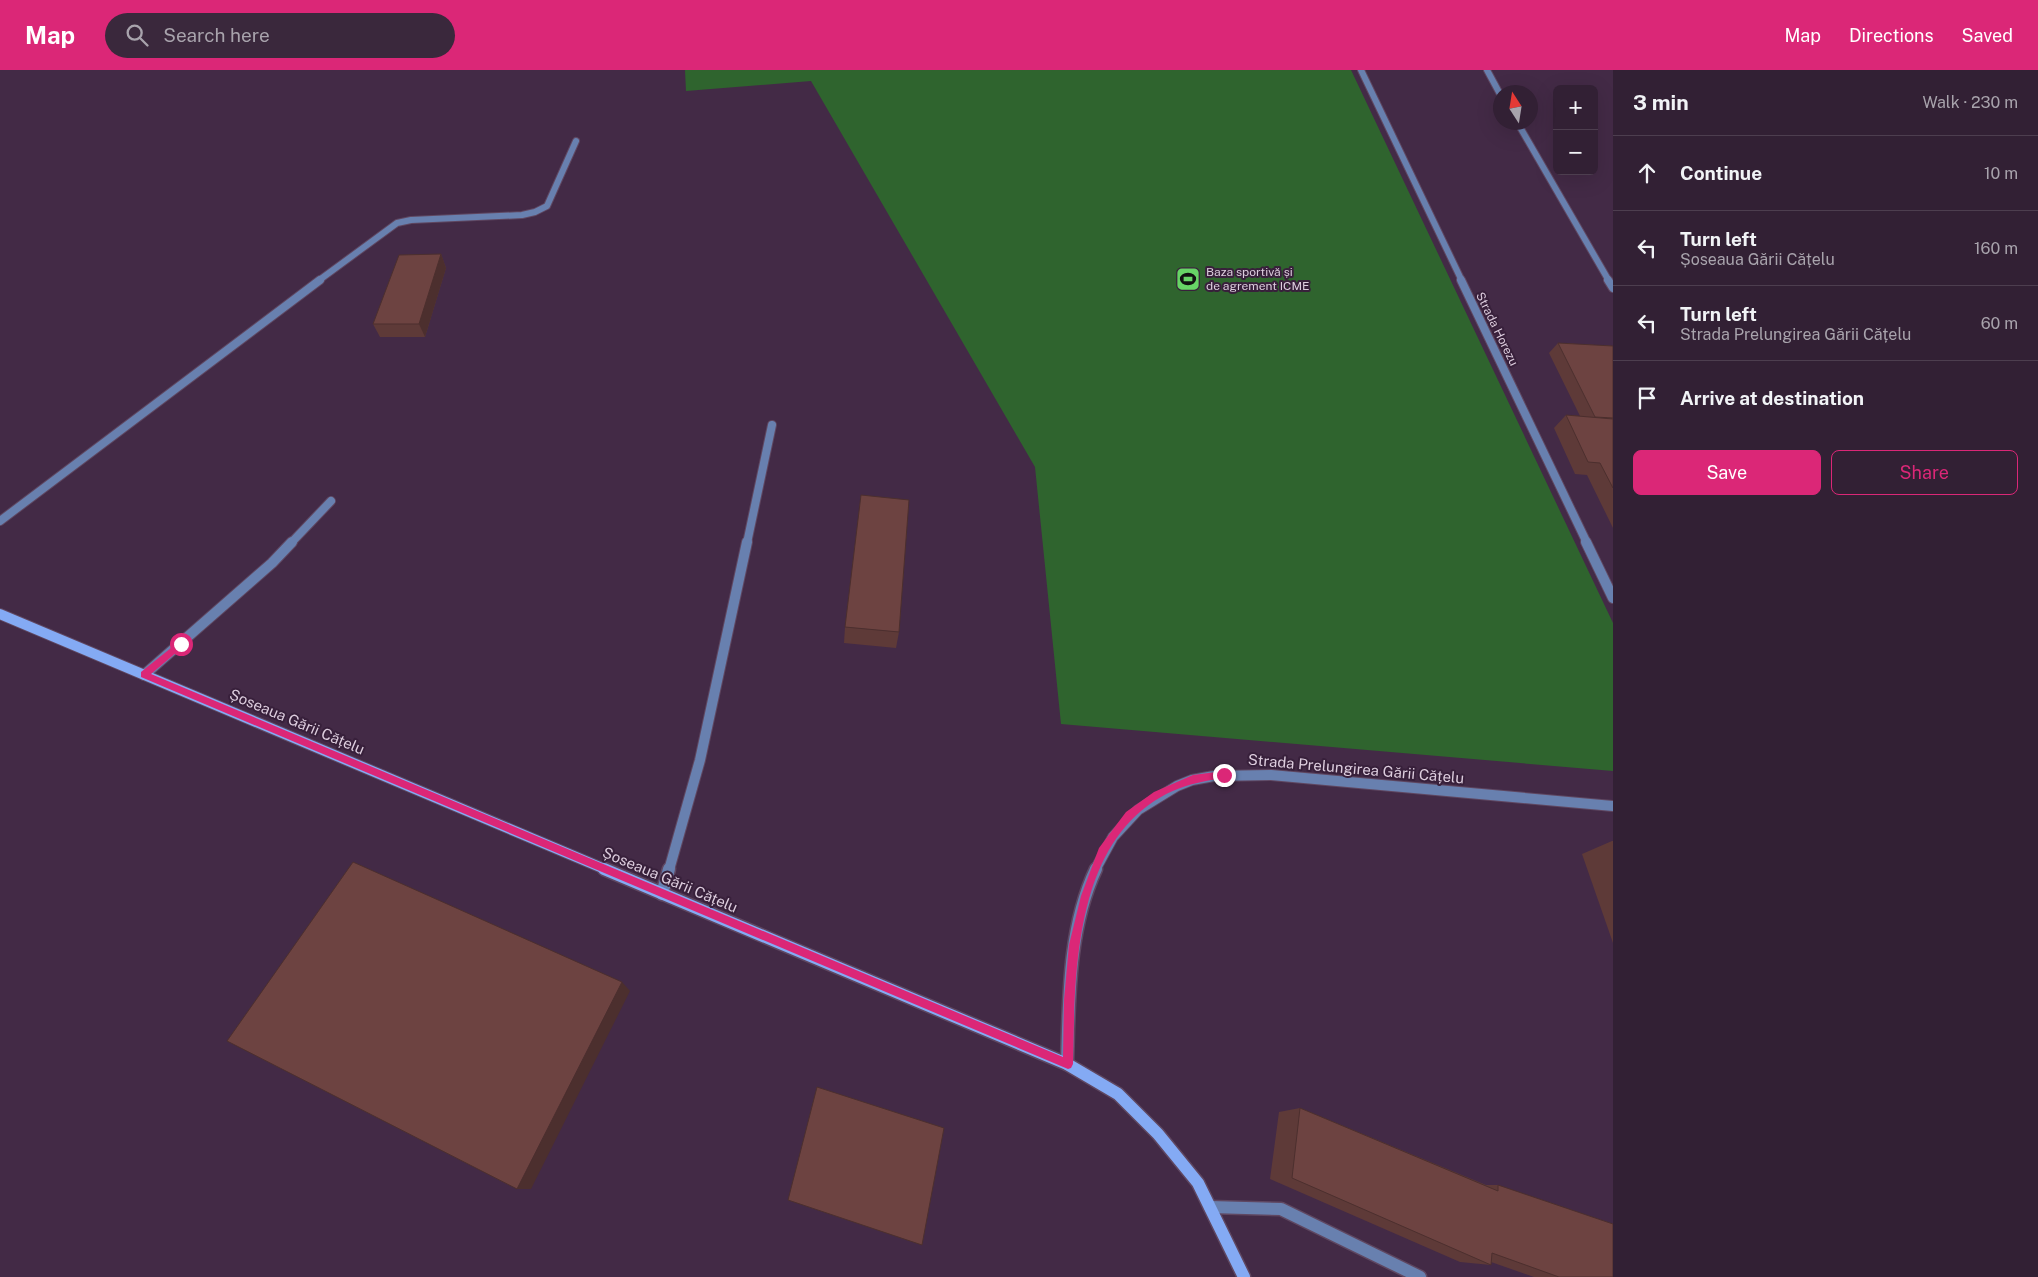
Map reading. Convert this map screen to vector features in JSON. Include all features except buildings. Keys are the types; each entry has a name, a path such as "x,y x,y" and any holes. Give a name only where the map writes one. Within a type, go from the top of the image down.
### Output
{"main road":[{"name":"Șoseaua Gării Cățelu","path":"0,614 1068,1064 1118,1094 1158,1134 1198,1183 1244,1277"}],"street":[{"name":"Strada Horezu","path":"1361,70 1613,598"},
{"path":"1487,70 1495,85"},
{"path":"1522,130 1613,288"},
{"path":"0,521 387,229 396,224 411,220 522,215 535,212 547,206 576,141"},
{"path":"662,894 700,760 772,425"},
{"path":"144,675 272,563 331,501"},
{"name":"Strada Prelungirea Gării Cățelu","path":"1068,1064 1069,1000 1074,945 1086,896 1103,851 1129,815 1158,794 1193,779 1224,775 1271,775 1613,806"},
{"path":"1210,1207 1281,1209 1420,1277"}],"green space":[{"name":"Baza sportivă și de agrement ICME","path":"685,70 1351,70 1613,623 1613,771 1061,724 1035,467 811,81 686,91"}],"place":[{"name":"Baza sportivă și de agrement ICME","path":"1188,279"}],"route":[{"path":"181,644 144,675 1068,1064 1069,1000 1074,945 1086,896 1103,851 1129,815 1158,794 1193,779 1224,775"}]}
